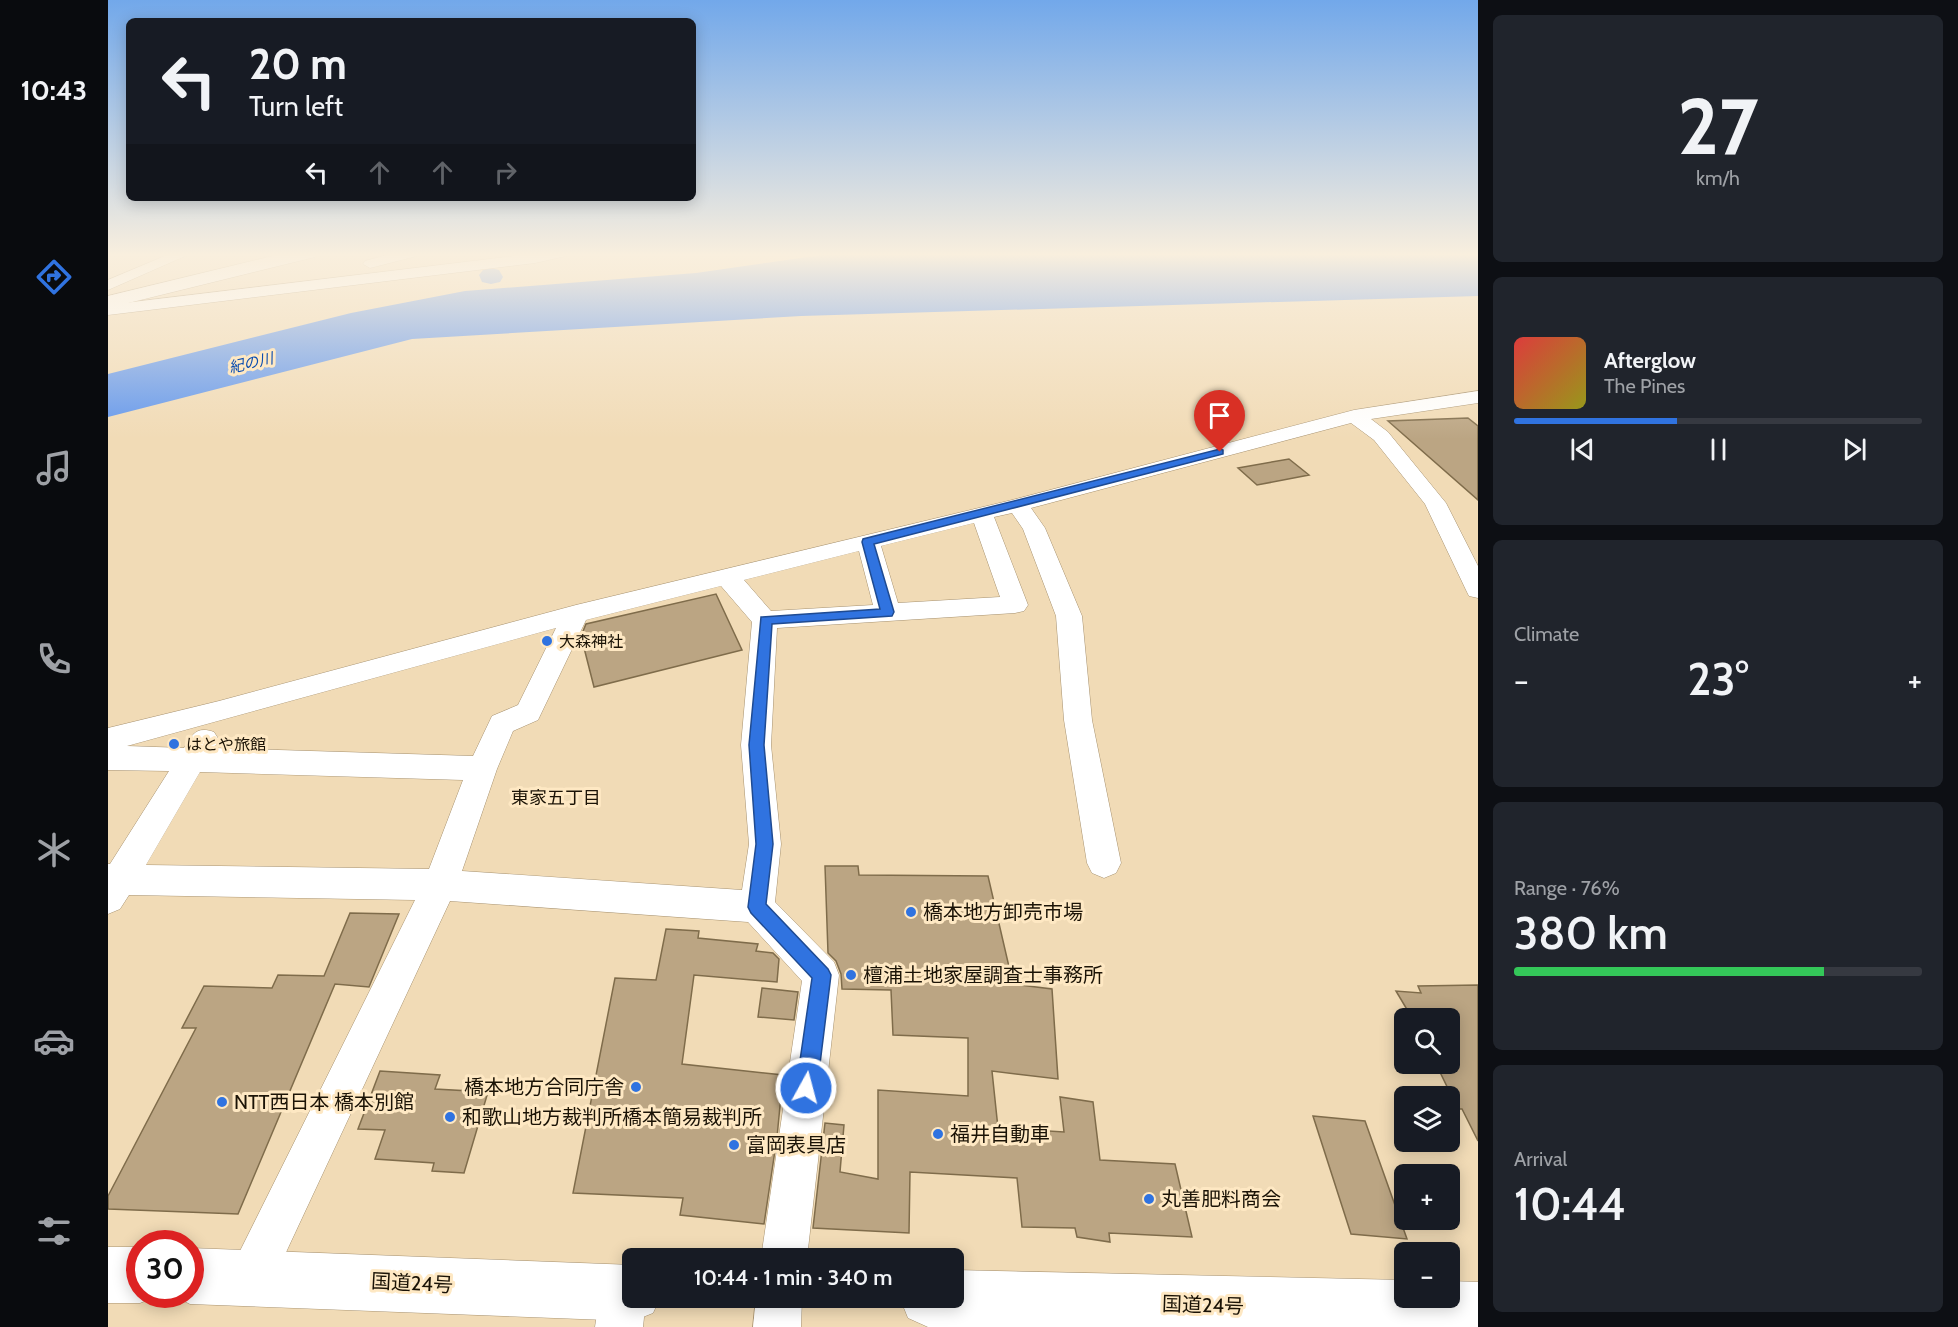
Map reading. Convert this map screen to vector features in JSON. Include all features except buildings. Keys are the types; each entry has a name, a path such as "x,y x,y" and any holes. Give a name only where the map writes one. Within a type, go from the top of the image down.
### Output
{"highway":[{"path":"108,1275 126,1275"},
{"name":"国道24号","path":"204,1276 251,1277 622,1304"},
{"name":"国道24号","path":"964,1300 1334,1318 1478,1311"}],"street":[{"path":"108,740 576,614 982,514 1354,416 1478,397"},
{"path":"1354,416 1381,436 1435,503 1478,590"},
{"path":"1017,505 1034,528 1069,616 1078,720 1104,863"},
{"path":"765,620 1015,604 982,514"},
{"path":"868,542 888,612"},
{"path":"727,577 765,620 756,745 765,844 757,907"},
{"path":"251,1277 440,885 482,769 502,724 528,712 576,614"},
{"path":"108,758 199,751 336,763 482,769"},
{"path":"112,886 199,751"},
{"path":"112,886 440,885 757,907 821,975 785,1248"},
{"path":"777,1327 778,1308"}],"water":[{"name":"紀の川","path":"343,315 837,315 412,339 108,417 108,374"}],"place":[{"name":"大森神社","path":"547,641"},
{"name":"はとや旅館","path":"174,744"},
{"name":"橋本地方卸売市場","path":"911,912"},
{"name":"檀浦土地家屋調査士事務所","path":"851,975"},
{"name":"橋本地方合同庁舎","path":"636,1087"},
{"name":"NTT西日本 橋本別館","path":"222,1102"},
{"name":"和歌山地方裁判所橋本簡易裁判所","path":"450,1117"},
{"name":"福井自動車","path":"938,1134"},
{"name":"富岡表具店","path":"734,1145"},
{"name":"丸善肥料商会","path":"1149,1199"}],"district":[{"name":"東家五丁目","path":"556,798"}],"route":[{"path":"806,1088 821,975 757,907 765,844 756,745 765,620 888,612 868,542 1220,452"}]}
